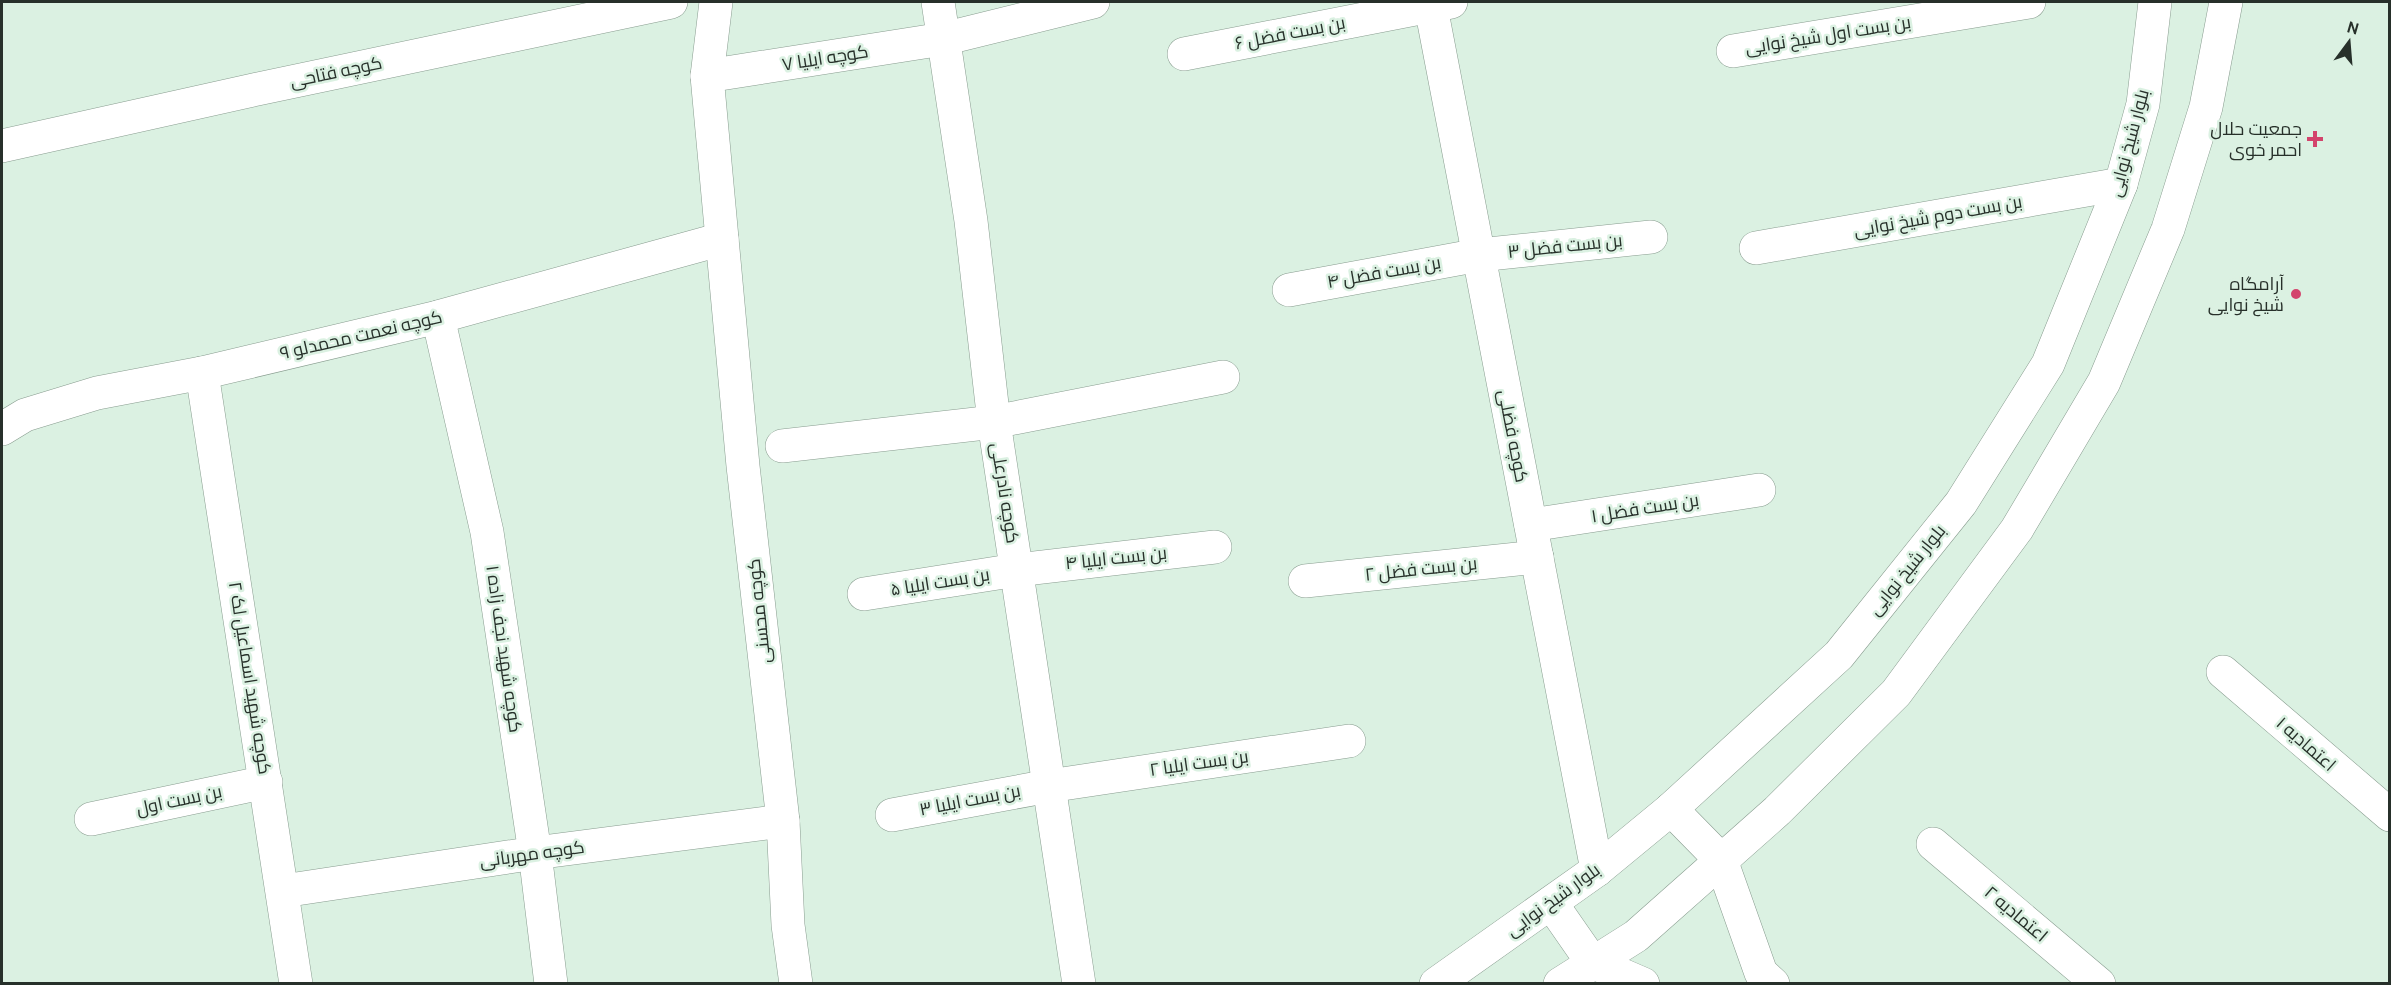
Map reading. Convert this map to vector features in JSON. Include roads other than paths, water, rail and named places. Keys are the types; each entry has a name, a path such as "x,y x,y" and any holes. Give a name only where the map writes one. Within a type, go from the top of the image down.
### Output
{"street":[{"name":"کوچه فتاحی","path":"2,146 253,90 671,2"},
{"name":"کوچه محسنی","path":"717,2 707,76 743,466 783,821 788,925 796,984"},
{"name":"کوچه نادرعلی","path":"938,2 971,221 994,422 1079,984"},
{"name":"۷ کوچه ایلیا","path":"707,76 943,39 1093,2"},
{"name":"بن بست اول شیخ نوایی","path":"1733,51 2029,2"},
{"name":"بلوار شیخ نوایی","path":"1436,984 1597,870 1671,809 1839,655 1961,503 2048,364 2121,183 2143,104 2155,2"},
{"path":"1560,984 1636,936 1777,811 1896,693 2017,529 2104,382 2168,229 2206,107 2226,2"},
{"name":"۶ بن بست فضل","path":"1184,54 1438,3"},
{"name":"کوچه فضلی","path":"1438,3 1479,255 1597,870"},
{"name":"بن بست دوم شیخ نوایی","path":"1756,248 2121,183"},
{"name":"۳ بن بست فضل","path":"1479,255 1651,237"},
{"name":"کوچه نعمت محمدلو ۹","path":"2,429 25,415 97,393 202,373 438,317 722,239"},
{"name":"۴ بن بست فضل","path":"1289,290 1479,255"},
{"name":"کوچه شهید نجف زاده ۱","path":"438,317 487,532 535,853 551,984"},
{"name":"کوچه شهید اسماعیل لک ۲","path":"202,373 296,984"},
{"path":"782,446 994,422 1223,377"},
{"name":"بن بست فضل ۱","path":"1531,525 1759,490"},
{"name":"۴ بن بست ایلیا","path":"1016,570 1215,548"},
{"name":"۲ بن بست فضل","path":"1305,581 1537,557"},
{"name":"۵ بن بست ایلیا","path":"864,594 1016,570"},
{"name":"اعتمادیه ۱","path":"2223,672 2390,815"},
{"name":"بن بست ایلیا ۲","path":"1049,786 1349,741"},
{"name":"بن بست اول","path":"91,819 266,782"},
{"name":"۳ بن بست ایلیا","path":"892,815 1049,786"},
{"path":"1671,809 1721,860 1761,973 1773,984"},
{"name":"کوچه مهربانی","path":"283,891 535,853 783,821"},
{"name":"اعتمادیه ۲","path":"1933,844 2099,984"},
{"path":"1551,903 1592,962 1643,984"}],"place":[{"name":"جمعیت حلال احمر خوی","path":"2315,139"},
{"name":"آرامگاه شیخ نوایی","path":"2296,294"}]}
